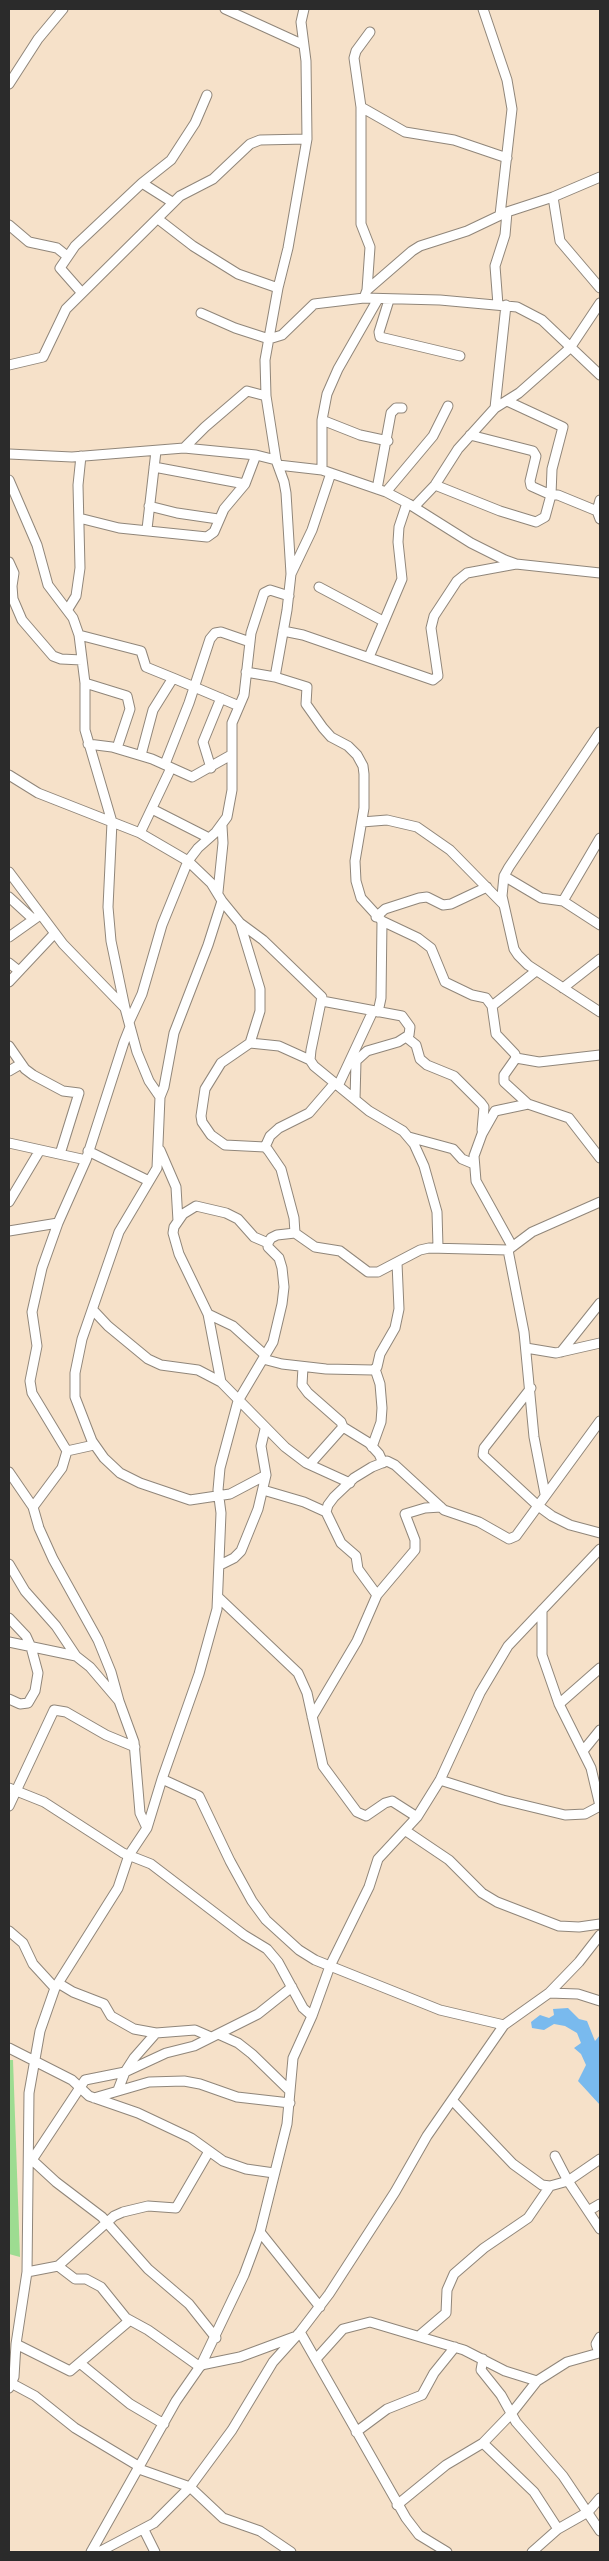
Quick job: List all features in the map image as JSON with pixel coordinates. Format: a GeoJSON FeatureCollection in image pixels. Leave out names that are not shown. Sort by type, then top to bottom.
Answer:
{"type":"FeatureCollection","features":[{"type":"Feature","properties":{"kind":"street"},"geometry":{"type":"LineString","coordinates":[[9,84],[38,39],[63,9]]}},
{"type":"Feature","properties":{"kind":"street"},"geometry":{"type":"LineString","coordinates":[[225,9],[304,45]]}},
{"type":"Feature","properties":{"kind":"street"},"geometry":{"type":"LineString","coordinates":[[275,677],[291,574],[286,493],[277,463],[266,396],[265,360],[278,288],[288,248],[307,139],[304,45],[301,22],[304,9]]}},
{"type":"Feature","properties":{"kind":"street"},"geometry":{"type":"LineString","coordinates":[[483,9],[507,80],[512,109],[507,158],[504,234],[495,266],[502,305],[495,408]]}},
{"type":"Feature","properties":{"kind":"street"},"geometry":{"type":"LineString","coordinates":[[366,294],[370,247],[361,224],[361,107],[354,58],[370,32]]}},
{"type":"Feature","properties":{"kind":"street"},"geometry":{"type":"LineString","coordinates":[[82,293],[60,268],[68,256],[142,183],[171,160],[195,123],[206,95]]}},
{"type":"Feature","properties":{"kind":"street"},"geometry":{"type":"LineString","coordinates":[[361,107],[405,132],[454,140],[507,158]]}},
{"type":"Feature","properties":{"kind":"street"},"geometry":{"type":"LineString","coordinates":[[9,365],[43,357],[58,322],[82,293],[158,219],[172,202],[213,180],[250,144],[260,140],[307,139]]}},
{"type":"Feature","properties":{"kind":"street"},"geometry":{"type":"LineString","coordinates":[[201,313],[235,328],[269,339],[289,331],[314,304],[366,294],[412,251],[467,231],[504,214],[554,197],[600,177]]}},
{"type":"Feature","properties":{"kind":"street"},"geometry":{"type":"LineString","coordinates":[[142,183],[172,202]]}},
{"type":"Feature","properties":{"kind":"street"},"geometry":{"type":"LineString","coordinates":[[554,197],[560,241],[600,288]]}},
{"type":"Feature","properties":{"kind":"street"},"geometry":{"type":"LineString","coordinates":[[158,219],[193,246],[238,274],[278,288]]}},
{"type":"Feature","properties":{"kind":"street"},"geometry":{"type":"LineString","coordinates":[[9,225],[29,242],[57,248],[68,256]]}},
{"type":"Feature","properties":{"kind":"street"},"geometry":{"type":"LineString","coordinates":[[366,294],[378,299],[389,300],[440,300],[517,307],[542,320],[600,375]]}},
{"type":"Feature","properties":{"kind":"street"},"geometry":{"type":"LineString","coordinates":[[322,470],[322,420],[326,394],[378,299]]}},
{"type":"Feature","properties":{"kind":"street"},"geometry":{"type":"LineString","coordinates":[[389,300],[379,332],[380,337],[460,356]]}},
{"type":"Feature","properties":{"kind":"street"},"geometry":{"type":"LineString","coordinates":[[369,657],[402,579],[398,542],[399,527],[410,505],[435,485],[470,435],[495,408],[508,401],[570,348],[600,303]]}},
{"type":"Feature","properties":{"kind":"street"},"geometry":{"type":"LineString","coordinates":[[184,448],[205,426],[247,391],[266,396]]}},
{"type":"Feature","properties":{"kind":"street"},"geometry":{"type":"LineString","coordinates":[[435,485],[500,511],[536,522],[545,517],[551,495],[552,469],[563,427],[508,401]]}},
{"type":"Feature","properties":{"kind":"street"},"geometry":{"type":"LineString","coordinates":[[386,492],[433,436],[448,406]]}},
{"type":"Feature","properties":{"kind":"street"},"geometry":{"type":"LineString","coordinates":[[377,489],[388,441],[391,413],[396,408],[402,408]]}},
{"type":"Feature","properties":{"kind":"street"},"geometry":{"type":"LineString","coordinates":[[322,420],[360,434],[388,441]]}},
{"type":"Feature","properties":{"kind":"street"},"geometry":{"type":"LineString","coordinates":[[470,435],[533,451],[536,456],[530,481],[531,486],[551,495],[558,495],[599,515],[600,500]]}},
{"type":"Feature","properties":{"kind":"street"},"geometry":{"type":"LineString","coordinates":[[9,454],[81,456],[184,448],[256,456],[277,463],[322,470],[386,492],[471,543],[516,564]]}},
{"type":"Feature","properties":{"kind":"street"},"geometry":{"type":"LineString","coordinates":[[146,529],[156,451]]}},
{"type":"Feature","properties":{"kind":"street"},"geometry":{"type":"LineString","coordinates":[[68,609],[76,596],[80,568],[78,486],[81,456]]}},
{"type":"Feature","properties":{"kind":"street"},"geometry":{"type":"LineString","coordinates":[[79,518],[119,528],[146,529],[207,537],[214,532],[218,519],[245,484],[256,456]]}},
{"type":"Feature","properties":{"kind":"street"},"geometry":{"type":"LineString","coordinates":[[154,468],[245,484]]}},
{"type":"Feature","properties":{"kind":"street"},"geometry":{"type":"LineString","coordinates":[[291,574],[312,530],[331,473]]}},
{"type":"Feature","properties":{"kind":"street"},"geometry":{"type":"LineString","coordinates":[[9,480],[37,545],[48,585],[68,609],[79,635],[85,683],[84,724],[88,744],[112,822],[108,907],[111,941],[130,1024],[149,1081],[160,1097]]}},
{"type":"Feature","properties":{"kind":"street"},"geometry":{"type":"LineString","coordinates":[[149,506],[177,513],[218,519]]}},
{"type":"Feature","properties":{"kind":"street"},"geometry":{"type":"LineString","coordinates":[[9,562],[14,574],[12,586],[13,599],[22,620],[29,630],[53,656],[61,659],[82,660]]}},
{"type":"Feature","properties":{"kind":"street"},"geometry":{"type":"LineString","coordinates":[[283,631],[303,635],[430,679],[436,678],[431,628],[434,616],[457,581],[467,572],[516,564],[600,572]]}},
{"type":"Feature","properties":{"kind":"street"},"geometry":{"type":"LineString","coordinates":[[319,587],[384,621]]}},
{"type":"Feature","properties":{"kind":"street"},"geometry":{"type":"LineString","coordinates":[[33,1507],[62,1468],[67,1451],[32,1392],[30,1381],[37,1346],[32,1312],[42,1268],[58,1223],[86,1160],[130,1024],[142,994],[162,925],[188,862],[198,848],[222,826],[227,817],[232,790],[232,723],[244,695],[250,642],[264,593],[270,590],[289,596]]}},
{"type":"Feature","properties":{"kind":"street"},"geometry":{"type":"LineString","coordinates":[[140,833],[152,809],[168,766],[203,657],[214,633],[227,633],[250,642]]}},
{"type":"Feature","properties":{"kind":"street"},"geometry":{"type":"LineString","coordinates":[[79,635],[141,651],[146,667],[239,706]]}},
{"type":"Feature","properties":{"kind":"street"},"geometry":{"type":"LineString","coordinates":[[246,672],[275,677],[307,687],[306,704],[323,728],[331,737],[348,746],[357,755],[363,766],[364,808],[355,861],[356,881],[361,898],[379,919],[418,938],[431,948],[445,982],[472,995],[486,998],[492,1006],[496,1034],[515,1054],[516,1058]]}},
{"type":"Feature","properties":{"kind":"street"},"geometry":{"type":"LineString","coordinates":[[141,755],[153,710],[173,678]]}},
{"type":"Feature","properties":{"kind":"street"},"geometry":{"type":"LineString","coordinates":[[85,683],[127,696],[130,709],[117,748]]}},
{"type":"Feature","properties":{"kind":"street"},"geometry":{"type":"LineString","coordinates":[[211,768],[204,742],[220,698]]}},
{"type":"Feature","properties":{"kind":"street"},"geometry":{"type":"LineString","coordinates":[[600,732],[504,876],[503,904],[514,949],[528,965],[600,1012]]}},
{"type":"Feature","properties":{"kind":"street"},"geometry":{"type":"LineString","coordinates":[[88,744],[117,748],[141,755],[192,777],[231,755]]}},
{"type":"Feature","properties":{"kind":"street"},"geometry":{"type":"LineString","coordinates":[[9,775],[38,793],[140,833],[188,862],[220,896],[240,923],[260,989],[260,1011],[250,1042],[221,1063],[205,1089],[201,1116],[202,1122],[211,1135],[225,1145],[264,1147],[281,1169],[294,1218],[295,1233]]}},
{"type":"Feature","properties":{"kind":"street"},"geometry":{"type":"LineString","coordinates":[[152,809],[209,838]]}},
{"type":"Feature","properties":{"kind":"street"},"geometry":{"type":"LineString","coordinates":[[362,822],[387,820],[417,827],[450,850],[503,904]]}},
{"type":"Feature","properties":{"kind":"street"},"geometry":{"type":"LineString","coordinates":[[222,826],[220,896],[208,945],[174,1034],[160,1097],[157,1168],[119,1232],[78,1356],[75,1396],[94,1445],[104,1458],[120,1473],[140,1483],[190,1500],[219,1497],[240,1490],[266,1474]]}},
{"type":"Feature","properties":{"kind":"street"},"geometry":{"type":"LineString","coordinates":[[562,901],[600,838]]}},
{"type":"Feature","properties":{"kind":"street"},"geometry":{"type":"LineString","coordinates":[[9,872],[36,917]]}},
{"type":"Feature","properties":{"kind":"street"},"geometry":{"type":"LineString","coordinates":[[504,876],[541,898],[562,901],[600,925]]}},
{"type":"Feature","properties":{"kind":"street"},"geometry":{"type":"LineString","coordinates":[[264,1147],[270,1136],[278,1128],[309,1113],[336,1085],[375,1011],[380,998],[379,919],[385,909],[427,897],[443,905],[450,904],[487,887]]}},
{"type":"Feature","properties":{"kind":"street"},"geometry":{"type":"LineString","coordinates":[[9,896],[54,934],[125,1008]]}},
{"type":"Feature","properties":{"kind":"street"},"geometry":{"type":"LineString","coordinates":[[9,937],[36,917]]}},
{"type":"Feature","properties":{"kind":"street"},"geometry":{"type":"LineString","coordinates":[[240,923],[253,931],[291,965],[322,997],[310,1060]]}},
{"type":"Feature","properties":{"kind":"street"},"geometry":{"type":"LineString","coordinates":[[9,982],[54,934]]}},
{"type":"Feature","properties":{"kind":"street"},"geometry":{"type":"LineString","coordinates":[[563,988],[600,959]]}},
{"type":"Feature","properties":{"kind":"street"},"geometry":{"type":"LineString","coordinates":[[9,963],[19,971]]}},
{"type":"Feature","properties":{"kind":"street"},"geometry":{"type":"LineString","coordinates":[[492,1006],[536,970]]}},
{"type":"Feature","properties":{"kind":"street"},"geometry":{"type":"LineString","coordinates":[[322,1001],[402,1016],[408,1020],[410,1027],[409,1035],[392,1046],[367,1051],[356,1062],[355,1099]]}},
{"type":"Feature","properties":{"kind":"street"},"geometry":{"type":"LineString","coordinates":[[406,1037],[416,1046],[420,1059],[427,1065],[454,1076],[484,1107],[482,1134],[474,1164],[476,1181],[510,1248],[526,1348],[534,1437],[545,1494]]}},
{"type":"Feature","properties":{"kind":"street"},"geometry":{"type":"LineString","coordinates":[[250,1042],[279,1046],[310,1060],[324,1076],[369,1111],[392,1123],[409,1137],[424,1166],[431,1189],[437,1212],[438,1247]]}},
{"type":"Feature","properties":{"kind":"street"},"geometry":{"type":"LineString","coordinates":[[9,1046],[21,1064],[33,1075],[63,1091],[79,1093],[60,1154]]}},
{"type":"Feature","properties":{"kind":"street"},"geometry":{"type":"LineString","coordinates":[[516,1058],[539,1062],[600,1055]]}},
{"type":"Feature","properties":{"kind":"street"},"geometry":{"type":"LineString","coordinates":[[516,1058],[504,1075],[504,1082],[528,1104],[568,1118],[600,1158]]}},
{"type":"Feature","properties":{"kind":"street"},"geometry":{"type":"LineString","coordinates":[[9,1071],[21,1064]]}},
{"type":"Feature","properties":{"kind":"street"},"geometry":{"type":"LineString","coordinates":[[482,1134],[495,1111],[528,1104]]}},
{"type":"Feature","properties":{"kind":"street"},"geometry":{"type":"LineString","coordinates":[[409,1137],[453,1149],[462,1159],[474,1164]]}},
{"type":"Feature","properties":{"kind":"street"},"geometry":{"type":"LineString","coordinates":[[9,1143],[86,1160]]}},
{"type":"Feature","properties":{"kind":"street"},"geometry":{"type":"LineString","coordinates":[[158,1148],[176,1187],[178,1221]]}},
{"type":"Feature","properties":{"kind":"street"},"geometry":{"type":"LineString","coordinates":[[9,1202],[40,1150]]}},
{"type":"Feature","properties":{"kind":"street"},"geometry":{"type":"LineString","coordinates":[[88,1151],[149,1181]]}},
{"type":"Feature","properties":{"kind":"street"},"geometry":{"type":"LineString","coordinates":[[291,2552],[260,2530],[223,2518],[190,2487],[139,2468],[75,2428],[35,2396],[10,2385],[16,2368],[16,2344],[27,2272],[31,2159],[29,2100],[33,2061],[42,2022],[57,1986],[118,1888],[129,1855],[148,1828],[162,1779],[199,1674],[217,1609],[220,1565],[220,1468],[238,1401],[264,1357],[275,1332],[284,1286],[279,1258],[268,1247],[271,1238],[277,1235],[295,1233],[315,1246],[340,1251],[368,1272],[378,1272],[420,1250],[438,1247],[510,1248],[545,1226],[600,1202]]}},
{"type":"Feature","properties":{"kind":"street"},"geometry":{"type":"LineString","coordinates":[[221,1382],[208,1314],[179,1254],[173,1233],[178,1221],[189,1208],[196,1206],[226,1213],[243,1223],[246,1230],[254,1237],[268,1243]]}},
{"type":"Feature","properties":{"kind":"street"},"geometry":{"type":"LineString","coordinates":[[9,1231],[58,1223]]}},
{"type":"Feature","properties":{"kind":"street"},"geometry":{"type":"LineString","coordinates":[[372,1447],[381,1422],[382,1408],[380,1384],[375,1369],[382,1348],[392,1337],[399,1309],[397,1263]]}},
{"type":"Feature","properties":{"kind":"street"},"geometry":{"type":"LineString","coordinates":[[561,1352],[600,1303]]}},
{"type":"Feature","properties":{"kind":"street"},"geometry":{"type":"LineString","coordinates":[[93,1310],[108,1326],[148,1359],[161,1365],[198,1370],[221,1382],[265,1429],[290,1452],[350,1483]]}},
{"type":"Feature","properties":{"kind":"street"},"geometry":{"type":"LineString","coordinates":[[208,1314],[233,1326],[264,1357],[303,1367],[375,1369]]}},
{"type":"Feature","properties":{"kind":"street"},"geometry":{"type":"LineString","coordinates":[[526,1348],[561,1352],[600,1343]]}},
{"type":"Feature","properties":{"kind":"street"},"geometry":{"type":"LineString","coordinates":[[303,1367],[302,1385],[308,1393],[343,1427],[372,1447],[379,1454],[383,1463]]}},
{"type":"Feature","properties":{"kind":"street"},"geometry":{"type":"LineString","coordinates":[[531,1388],[482,1451],[483,1455],[537,1506],[570,1525],[600,1533]]}},
{"type":"Feature","properties":{"kind":"street"},"geometry":{"type":"LineString","coordinates":[[326,1512],[334,1497],[360,1473],[387,1461],[395,1465],[441,1508],[480,1522],[509,1539],[516,1536],[600,1421]]}},
{"type":"Feature","properties":{"kind":"street"},"geometry":{"type":"LineString","coordinates":[[310,1464],[343,1427]]}},
{"type":"Feature","properties":{"kind":"street"},"geometry":{"type":"LineString","coordinates":[[220,1565],[234,1558],[244,1545],[263,1490],[266,1474],[261,1446],[265,1429]]}},
{"type":"Feature","properties":{"kind":"street"},"geometry":{"type":"LineString","coordinates":[[67,1451],[94,1445]]}},
{"type":"Feature","properties":{"kind":"street"},"geometry":{"type":"LineString","coordinates":[[9,1472],[13,1483],[33,1507],[52,1559],[98,1640],[111,1672],[135,1747],[140,1814],[148,1828]]}},
{"type":"Feature","properties":{"kind":"street"},"geometry":{"type":"LineString","coordinates":[[263,1490],[304,1502],[326,1512],[340,1543],[356,1556],[360,1573],[377,1595]]}},
{"type":"Feature","properties":{"kind":"street"},"geometry":{"type":"LineString","coordinates":[[312,1717],[357,1641],[377,1595],[415,1550],[415,1540],[405,1514],[414,1510],[441,1508]]}},
{"type":"Feature","properties":{"kind":"street"},"geometry":{"type":"LineString","coordinates":[[91,2552],[176,2401],[201,2366],[216,2338],[260,2232],[287,2124],[293,2058],[312,2016],[330,1966],[369,1887],[378,1859],[417,1817],[440,1780],[480,1693],[504,1652],[542,1610],[597,1559],[600,1549]]}},
{"type":"Feature","properties":{"kind":"street"},"geometry":{"type":"LineString","coordinates":[[9,1564],[25,1591],[56,1626],[76,1656],[90,1667],[119,1701]]}},
{"type":"Feature","properties":{"kind":"street"},"geometry":{"type":"LineString","coordinates":[[218,1597],[292,1664],[303,1682],[323,1766],[356,1812],[366,1816],[385,1802],[392,1801],[417,1817]]}},
{"type":"Feature","properties":{"kind":"street"},"geometry":{"type":"LineString","coordinates":[[440,1780],[503,1800],[565,1815],[585,1814],[600,1806],[591,1768],[559,1704],[542,1655],[542,1610]]}},
{"type":"Feature","properties":{"kind":"street"},"geometry":{"type":"LineString","coordinates":[[9,1618],[26,1636],[38,1673],[35,1692],[24,1704],[9,1699]]}},
{"type":"Feature","properties":{"kind":"street"},"geometry":{"type":"LineString","coordinates":[[9,1642],[76,1656]]}},
{"type":"Feature","properties":{"kind":"street"},"geometry":{"type":"LineString","coordinates":[[559,1704],[600,1668]]}},
{"type":"Feature","properties":{"kind":"street"},"geometry":{"type":"LineString","coordinates":[[9,1806],[12,1790],[54,1710],[62,1710],[113,1739],[135,1747]]}},
{"type":"Feature","properties":{"kind":"street"},"geometry":{"type":"LineString","coordinates":[[583,1750],[600,1730]]}},
{"type":"Feature","properties":{"kind":"street"},"geometry":{"type":"LineString","coordinates":[[162,1779],[199,1796],[239,1880],[266,1920],[299,1950],[330,1966],[452,2014],[504,2025]]}},
{"type":"Feature","properties":{"kind":"street"},"geometry":{"type":"LineString","coordinates":[[12,1790],[44,1802],[129,1855],[151,1864],[244,1935],[267,1949],[278,1962],[303,2008],[312,2016]]}},
{"type":"Feature","properties":{"kind":"street"},"geometry":{"type":"LineString","coordinates":[[406,1831],[449,1860],[482,1893],[497,1902],[559,1926],[579,1927],[600,1924]]}},
{"type":"Feature","properties":{"kind":"street"},"geometry":{"type":"LineString","coordinates":[[9,1930],[23,1943],[33,1964],[57,1986],[104,2004],[112,2016],[125,2026],[156,2033],[195,2030],[238,2043],[290,2091]]}},
{"type":"Feature","properties":{"kind":"street"},"geometry":{"type":"LineString","coordinates":[[99,2552],[144,2530],[163,2515],[190,2487],[232,2430],[273,2362],[299,2334],[320,2307],[389,2200],[427,2136],[504,2025],[549,1993],[579,1962],[600,1935]]}},
{"type":"Feature","properties":{"kind":"street"},"geometry":{"type":"LineString","coordinates":[[31,2159],[79,2088],[88,2079],[110,2077],[166,2053],[194,2046],[258,2014],[292,1987]]}},
{"type":"Feature","properties":{"kind":"street"},"geometry":{"type":"LineString","coordinates":[[549,1993],[578,1994],[600,2001]]}},
{"type":"Feature","properties":{"kind":"street"},"geometry":{"type":"LineString","coordinates":[[118,2090],[125,2072],[142,2046],[156,2033]]}},
{"type":"Feature","properties":{"kind":"street"},"geometry":{"type":"LineString","coordinates":[[9,2048],[72,2080],[85,2094],[164,2124],[197,2142],[208,2152],[233,2165],[274,2173]]}},
{"type":"Feature","properties":{"kind":"street"},"geometry":{"type":"LineString","coordinates":[[94,2098],[149,2082],[184,2081],[200,2084],[236,2097],[290,2103]]}},
{"type":"Feature","properties":{"kind":"street"},"geometry":{"type":"LineString","coordinates":[[452,2100],[512,2164],[542,2185],[550,2186],[568,2181],[600,2159]]}},
{"type":"Feature","properties":{"kind":"street"},"geometry":{"type":"LineString","coordinates":[[27,2272],[58,2266],[114,2216],[131,2209],[148,2206],[176,2208],[208,2152]]}},
{"type":"Feature","properties":{"kind":"street"},"geometry":{"type":"LineString","coordinates":[[555,2156],[568,2181],[600,2229]]}},
{"type":"Feature","properties":{"kind":"street"},"geometry":{"type":"LineString","coordinates":[[31,2159],[107,2223],[148,2269],[189,2304],[216,2338]]}},
{"type":"Feature","properties":{"kind":"street"},"geometry":{"type":"LineString","coordinates":[[419,2336],[446,2314],[447,2290],[454,2274],[484,2248],[528,2218],[550,2186]]}},
{"type":"Feature","properties":{"kind":"street"},"geometry":{"type":"LineString","coordinates":[[588,2211],[600,2204]]}},
{"type":"Feature","properties":{"kind":"street"},"geometry":{"type":"LineString","coordinates":[[260,2232],[320,2307]]}},
{"type":"Feature","properties":{"kind":"street"},"geometry":{"type":"LineString","coordinates":[[58,2266],[75,2279],[90,2281],[101,2287],[120,2314],[129,2321],[155,2334],[201,2366],[240,2357],[299,2334]]}},
{"type":"Feature","properties":{"kind":"street"},"geometry":{"type":"LineString","coordinates":[[16,2344],[70,2371],[129,2321]]}},
{"type":"Feature","properties":{"kind":"street"},"geometry":{"type":"LineString","coordinates":[[316,2359],[342,2329],[370,2322],[455,2347],[505,2371],[537,2381]]}},
{"type":"Feature","properties":{"kind":"street"},"geometry":{"type":"LineString","coordinates":[[299,2334],[316,2359],[397,2505],[419,2534],[448,2552]]}},
{"type":"Feature","properties":{"kind":"street"},"geometry":{"type":"LineString","coordinates":[[397,2505],[446,2465],[483,2443],[511,2414],[537,2381],[567,2362],[600,2354],[596,2344],[600,2336]]}},
{"type":"Feature","properties":{"kind":"street"},"geometry":{"type":"LineString","coordinates":[[356,2432],[387,2409],[422,2395],[434,2374],[455,2347]]}},
{"type":"Feature","properties":{"kind":"street"},"geometry":{"type":"LineString","coordinates":[[483,2359],[481,2370],[501,2395],[522,2431],[563,2476],[600,2531]]}},
{"type":"Feature","properties":{"kind":"street"},"geometry":{"type":"LineString","coordinates":[[80,2364],[130,2404],[164,2424]]}},
{"type":"Feature","properties":{"kind":"street"},"geometry":{"type":"LineString","coordinates":[[483,2443],[534,2492],[558,2529]]}},
{"type":"Feature","properties":{"kind":"street"},"geometry":{"type":"LineString","coordinates":[[532,2552],[558,2529],[588,2512],[600,2498]]}},
{"type":"Feature","properties":{"kind":"street"},"geometry":{"type":"LineString","coordinates":[[144,2530],[155,2552]]}},
{"type":"Feature","properties":{"kind":"green space"},"geometry":{"type":"Polygon","coordinates":[[[9,2060],[13,2060],[20,2257],[9,2254],[9,2060]]]}},
{"type":"Feature","properties":{"kind":"water"},"geometry":{"type":"Polygon","coordinates":[[[568,2008],[579,2019],[587,2021],[595,2041],[600,2035],[600,2105],[578,2081],[586,2065],[581,2054],[574,2048],[581,2043],[577,2033],[565,2026],[554,2024],[544,2030],[532,2028],[531,2022],[540,2015],[549,2018],[554,2015],[553,2009],[568,2008]]]}}]}
